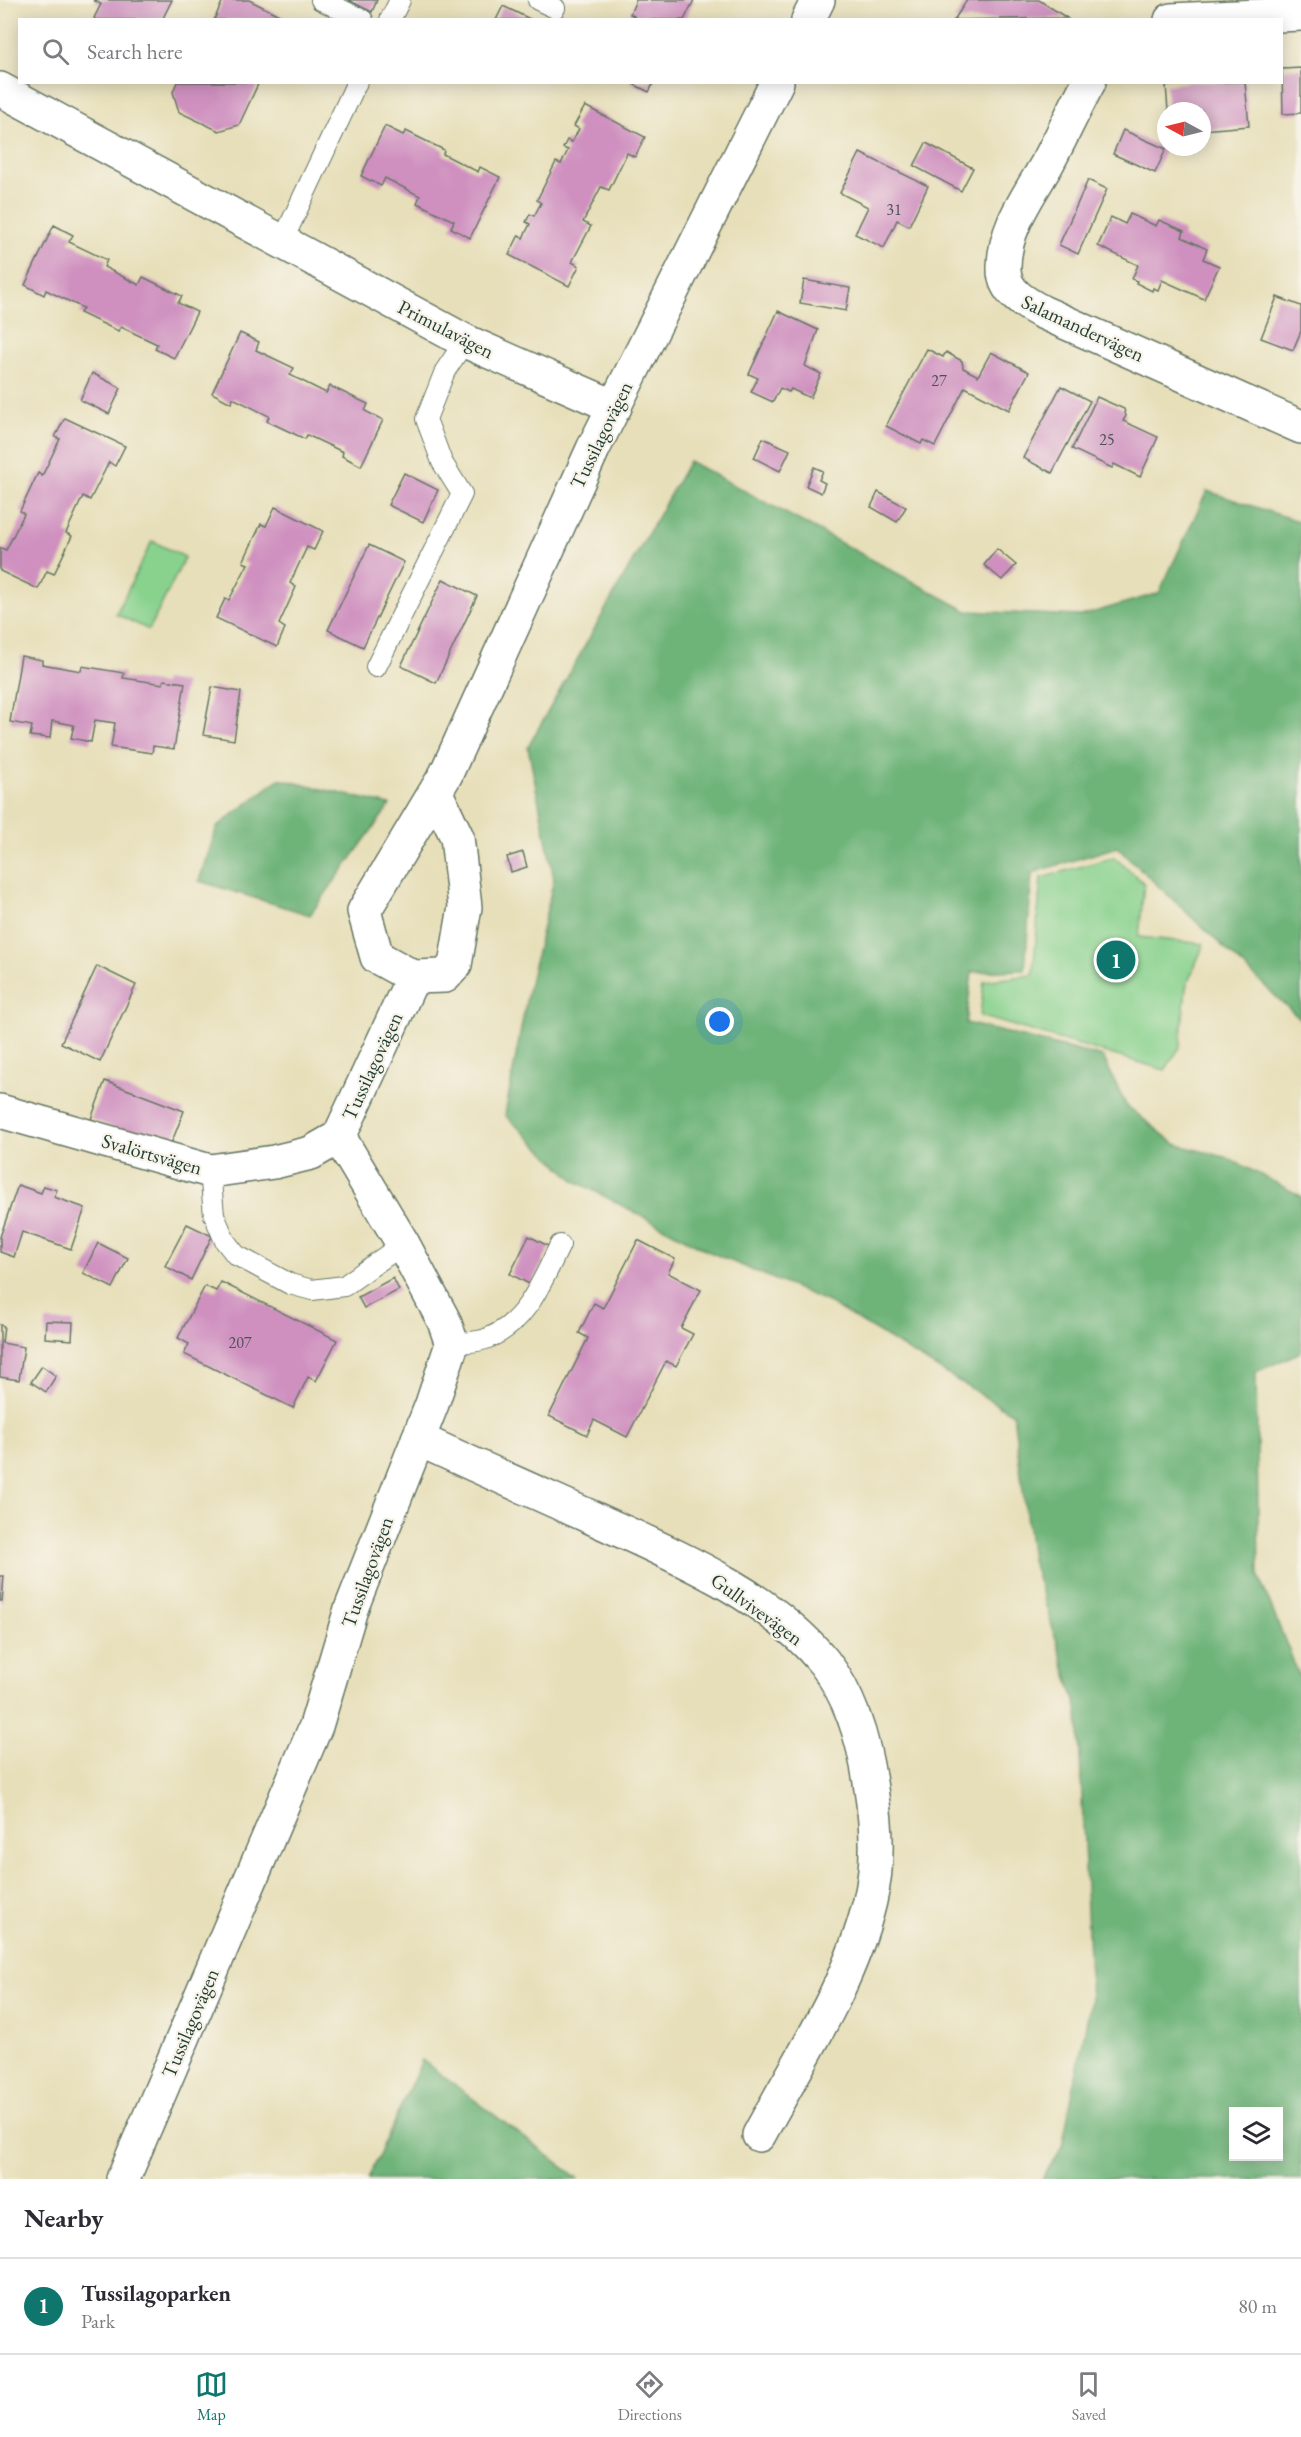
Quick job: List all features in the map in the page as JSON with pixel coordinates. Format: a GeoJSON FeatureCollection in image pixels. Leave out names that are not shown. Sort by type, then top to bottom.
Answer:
{"type":"FeatureCollection","features":[{"type":"Feature","properties":{"kind":"street"},"geometry":{"type":"LineString","coordinates":[[809,18],[818,0]]}},
{"type":"Feature","properties":{"kind":"street"},"geometry":{"type":"LineString","coordinates":[[1214,18],[1301,14]]}},
{"type":"Feature","properties":{"kind":"street","name":"Tussilagovägen"},"geometry":{"type":"LineString","coordinates":[[123,2179],[291,1789],[325,1698],[351,1609],[445,1370],[452,1344],[444,1321],[403,1244],[339,1137],[413,977],[377,957],[364,911],[435,793],[593,449],[776,84]]}},
{"type":"Feature","properties":{"kind":"street","name":"Salamandervägen"},"geometry":{"type":"LineString","coordinates":[[1088,84],[1047,164],[1022,204],[1008,239],[1003,272],[1016,297],[1042,312],[1301,427]]}},
{"type":"Feature","properties":{"kind":"street","name":"Primulavägen"},"geometry":{"type":"LineString","coordinates":[[0,89],[465,341],[615,407]]}},
{"type":"Feature","properties":{"kind":"street"},"geometry":{"type":"LineString","coordinates":[[413,977],[445,976],[455,965],[465,907],[457,837],[435,793]]}},
{"type":"Feature","properties":{"kind":"street","name":"Svalörtsvägen"},"geometry":{"type":"LineString","coordinates":[[0,1111],[210,1171],[274,1162],[311,1153],[339,1137]]}},
{"type":"Feature","properties":{"kind":"street","name":"Gullvivevägen"},"geometry":{"type":"LineString","coordinates":[[418,1439],[686,1561],[741,1593],[792,1630],[823,1662],[844,1692],[858,1728],[876,1819],[878,1857],[870,1901],[843,1980],[759,2135]]}},
{"type":"Feature","properties":{"kind":"lane"},"geometry":{"type":"LineString","coordinates":[[321,0],[359,18]]}},
{"type":"Feature","properties":{"kind":"lane"},"geometry":{"type":"LineString","coordinates":[[391,18],[400,0]]}},
{"type":"Feature","properties":{"kind":"lane"},"geometry":{"type":"LineString","coordinates":[[282,242],[356,84]]}},
{"type":"Feature","properties":{"kind":"lane"},"geometry":{"type":"LineString","coordinates":[[376,667],[462,494],[442,462],[426,419],[445,371],[465,341]]}},
{"type":"Feature","properties":{"kind":"lane"},"geometry":{"type":"LineString","coordinates":[[210,1171],[214,1215],[225,1241],[236,1255],[290,1284],[312,1290],[344,1286],[403,1244]]}},
{"type":"Feature","properties":{"kind":"lane"},"geometry":{"type":"LineString","coordinates":[[452,1344],[488,1339],[508,1326],[532,1302],[560,1245]]}},
{"type":"Feature","properties":{"kind":"green space"},"geometry":{"type":"Polygon","coordinates":[[[689,461],[967,611],[1081,616],[1159,593],[1207,491],[1301,522],[1301,1020],[1117,847],[1032,873],[1025,970],[972,972],[966,1023],[1103,1057],[1126,1105],[1175,1144],[1228,1158],[1301,1196],[1301,1352],[1256,1372],[1259,1577],[1301,1680],[1301,2179],[1042,2179],[1062,2147],[1091,2000],[1078,1711],[1032,1560],[1013,1414],[828,1302],[712,1253],[575,1181],[505,1115],[528,991],[554,879],[528,747],[689,461]]]}},
{"type":"Feature","properties":{"kind":"green space"},"geometry":{"type":"Polygon","coordinates":[[[152,541],[185,557],[149,630],[116,614],[152,541]]]}},
{"type":"Feature","properties":{"kind":"green space"},"geometry":{"type":"Polygon","coordinates":[[[279,779],[390,805],[310,915],[199,881],[217,827],[279,779]]]}},
{"type":"Feature","properties":{"kind":"green space"},"geometry":{"type":"Polygon","coordinates":[[[1114,857],[1144,883],[1139,937],[1204,944],[1186,987],[1180,1047],[1165,1070],[980,1016],[984,981],[1033,975],[1041,878],[1114,857]]]}},
{"type":"Feature","properties":{"kind":"green space"},"geometry":{"type":"Polygon","coordinates":[[[422,2060],[579,2179],[368,2179],[422,2060]]]}},
{"type":"Feature","properties":{"kind":"building"},"geometry":{"type":"Polygon","coordinates":[[[93,0],[172,0],[163,18],[94,18],[101,4],[93,0]]]}},
{"type":"Feature","properties":{"kind":"building"},"geometry":{"type":"Polygon","coordinates":[[[223,0],[249,0],[285,18],[215,18],[223,0]]]}},
{"type":"Feature","properties":{"kind":"building"},"geometry":{"type":"Polygon","coordinates":[[[348,0],[377,0],[372,12],[348,0]]]}},
{"type":"Feature","properties":{"kind":"building"},"geometry":{"type":"Polygon","coordinates":[[[636,0],[694,0],[685,18],[633,18],[634,16],[630,14],[636,0]]]}},
{"type":"Feature","properties":{"kind":"building"},"geometry":{"type":"Polygon","coordinates":[[[967,0],[1039,0],[1067,18],[955,18],[967,0]]]}},
{"type":"Feature","properties":{"kind":"building"},"geometry":{"type":"Polygon","coordinates":[[[503,6],[528,18],[497,18],[503,6]]]}},
{"type":"Feature","properties":{"kind":"building"},"geometry":{"type":"Polygon","coordinates":[[[1301,68],[1301,113],[1283,114],[1283,69],[1301,68]]]}},
{"type":"Feature","properties":{"kind":"building"},"geometry":{"type":"Polygon","coordinates":[[[176,84],[258,84],[239,125],[219,131],[179,112],[173,92],[176,84]]]}},
{"type":"Feature","properties":{"kind":"building"},"geometry":{"type":"Polygon","coordinates":[[[633,84],[653,84],[649,92],[633,84]]]}},
{"type":"Feature","properties":{"kind":"building"},"geometry":{"type":"Polygon","coordinates":[[[1245,84],[1249,126],[1211,129],[1211,102],[1167,102],[1166,85],[1245,84]]]}},
{"type":"Feature","properties":{"kind":"building"},"geometry":{"type":"Polygon","coordinates":[[[585,106],[645,137],[635,157],[627,153],[609,190],[601,187],[583,222],[591,226],[572,262],[579,266],[569,286],[509,255],[519,235],[523,238],[530,224],[526,222],[530,214],[534,216],[541,203],[537,200],[556,162],[561,164],[568,150],[563,148],[567,140],[572,142],[579,129],[574,126],[585,106]]]}},
{"type":"Feature","properties":{"kind":"building"},"geometry":{"type":"Polygon","coordinates":[[[385,126],[403,135],[406,131],[444,150],[443,154],[478,172],[480,167],[500,177],[470,238],[451,228],[454,221],[417,203],[420,196],[385,178],[381,186],[361,176],[385,126]]]}},
{"type":"Feature","properties":{"kind":"building"},"geometry":{"type":"Polygon","coordinates":[[[1123,130],[1157,145],[1157,156],[1163,156],[1155,173],[1113,154],[1123,130]]]}},
{"type":"Feature","properties":{"kind":"building"},"geometry":{"type":"Polygon","coordinates":[[[926,143],[973,168],[961,191],[914,166],[926,143]]]}},
{"type":"Feature","properties":{"kind":"building"},"geometry":{"type":"Polygon","coordinates":[[[860,153],[928,186],[909,226],[897,220],[884,248],[855,234],[868,207],[840,193],[860,153]]]}},
{"type":"Feature","properties":{"kind":"building"},"geometry":{"type":"Polygon","coordinates":[[[1088,180],[1107,189],[1078,254],[1059,245],[1088,180]]]}},
{"type":"Feature","properties":{"kind":"building"},"geometry":{"type":"Polygon","coordinates":[[[1130,214],[1156,226],[1159,220],[1184,231],[1182,237],[1207,249],[1203,259],[1219,266],[1204,299],[1162,280],[1158,290],[1153,288],[1152,291],[1136,283],[1137,281],[1132,279],[1138,265],[1098,246],[1111,217],[1125,224],[1130,214]]]}},
{"type":"Feature","properties":{"kind":"building"},"geometry":{"type":"Polygon","coordinates":[[[54,225],[73,235],[69,242],[107,260],[104,267],[139,285],[143,277],[182,296],[178,303],[197,312],[174,358],[155,349],[157,344],[121,327],[118,331],[80,313],[83,308],[46,290],[44,295],[25,285],[54,225]]]}},
{"type":"Feature","properties":{"kind":"building"},"geometry":{"type":"Polygon","coordinates":[[[804,280],[850,288],[846,311],[800,303],[804,280]]]}},
{"type":"Feature","properties":{"kind":"building"},"geometry":{"type":"Polygon","coordinates":[[[1277,297],[1301,306],[1301,331],[1293,350],[1261,338],[1277,297]]]}},
{"type":"Feature","properties":{"kind":"building"},"geometry":{"type":"Polygon","coordinates":[[[778,311],[818,330],[805,366],[821,374],[810,398],[791,389],[789,392],[780,388],[773,402],[751,392],[758,378],[749,374],[778,311]]]}},
{"type":"Feature","properties":{"kind":"building"},"geometry":{"type":"Polygon","coordinates":[[[240,333],[259,342],[256,350],[294,368],[290,375],[326,393],[330,386],[368,404],[365,411],[383,420],[361,466],[342,456],[343,452],[307,435],[305,439],[267,421],[269,416],[233,398],[231,403],[212,393],[240,333]]]}},
{"type":"Feature","properties":{"kind":"building"},"geometry":{"type":"Polygon","coordinates":[[[927,349],[943,357],[946,352],[962,361],[963,368],[978,376],[991,352],[1029,372],[1009,410],[965,387],[935,446],[923,440],[921,444],[886,426],[927,349]]]}},
{"type":"Feature","properties":{"kind":"building"},"geometry":{"type":"Polygon","coordinates":[[[92,373],[121,388],[109,414],[80,400],[92,373]]]}},
{"type":"Feature","properties":{"kind":"building"},"geometry":{"type":"Polygon","coordinates":[[[1061,386],[1090,401],[1052,473],[1023,458],[1061,386]]]}},
{"type":"Feature","properties":{"kind":"building"},"geometry":{"type":"Polygon","coordinates":[[[1097,397],[1124,409],[1126,416],[1123,421],[1158,437],[1140,477],[1114,464],[1112,468],[1072,449],[1097,397]]]}},
{"type":"Feature","properties":{"kind":"building"},"geometry":{"type":"Polygon","coordinates":[[[65,418],[125,446],[115,466],[109,462],[90,500],[83,496],[66,533],[72,536],[54,574],[47,571],[38,589],[0,571],[0,551],[1,548],[6,550],[24,514],[20,511],[38,473],[42,476],[60,439],[55,437],[65,418]]]}},
{"type":"Feature","properties":{"kind":"building"},"geometry":{"type":"Polygon","coordinates":[[[763,438],[790,450],[780,471],[754,458],[763,438]]]}},
{"type":"Feature","properties":{"kind":"building"},"geometry":{"type":"Polygon","coordinates":[[[814,467],[823,471],[819,480],[825,483],[821,493],[806,486],[814,467]]]}},
{"type":"Feature","properties":{"kind":"building"},"geometry":{"type":"Polygon","coordinates":[[[404,473],[438,490],[423,522],[388,505],[404,473]]]}},
{"type":"Feature","properties":{"kind":"building"},"geometry":{"type":"Polygon","coordinates":[[[878,492],[906,507],[897,522],[871,507],[878,492]]]}},
{"type":"Feature","properties":{"kind":"building"},"geometry":{"type":"Polygon","coordinates":[[[275,507],[323,531],[314,550],[307,547],[290,583],[296,587],[279,624],[285,628],[277,647],[216,618],[225,599],[229,600],[248,564],[243,562],[261,524],[266,526],[275,507]]]}},
{"type":"Feature","properties":{"kind":"building"},"geometry":{"type":"Polygon","coordinates":[[[369,545],[404,562],[363,647],[328,630],[369,545]]]}},
{"type":"Feature","properties":{"kind":"building"},"geometry":{"type":"Polygon","coordinates":[[[997,549],[1016,565],[1002,580],[984,565],[997,549]]]}},
{"type":"Feature","properties":{"kind":"building"},"geometry":{"type":"Polygon","coordinates":[[[443,579],[477,596],[436,683],[401,666],[443,579]]]}},
{"type":"Feature","properties":{"kind":"building"},"geometry":{"type":"Polygon","coordinates":[[[21,656],[42,660],[42,664],[81,671],[82,666],[124,673],[123,678],[163,684],[164,680],[185,683],[174,749],[153,746],[152,753],[111,747],[115,723],[95,720],[91,742],[71,738],[74,725],[52,721],[50,738],[30,736],[32,726],[10,722],[21,656]]]}},
{"type":"Feature","properties":{"kind":"building"},"geometry":{"type":"Polygon","coordinates":[[[212,687],[241,692],[234,740],[203,735],[212,687]]]}},
{"type":"Feature","properties":{"kind":"building"},"geometry":{"type":"Polygon","coordinates":[[[523,852],[527,867],[511,872],[507,857],[523,852]]]}},
{"type":"Feature","properties":{"kind":"building"},"geometry":{"type":"Polygon","coordinates":[[[97,966],[136,985],[100,1062],[61,1043],[97,966]]]}},
{"type":"Feature","properties":{"kind":"building"},"geometry":{"type":"Polygon","coordinates":[[[105,1081],[184,1111],[169,1149],[91,1119],[105,1081]]]}},
{"type":"Feature","properties":{"kind":"building"},"geometry":{"type":"Polygon","coordinates":[[[18,1185],[41,1193],[44,1186],[57,1190],[54,1197],[85,1208],[71,1249],[22,1232],[14,1257],[0,1252],[0,1237],[18,1185]]]}},
{"type":"Feature","properties":{"kind":"building"},"geometry":{"type":"Polygon","coordinates":[[[187,1224],[212,1236],[191,1280],[165,1266],[187,1224]]]}},
{"type":"Feature","properties":{"kind":"building"},"geometry":{"type":"Polygon","coordinates":[[[529,1236],[550,1247],[531,1285],[510,1274],[529,1236]]]}},
{"type":"Feature","properties":{"kind":"building"},"geometry":{"type":"Polygon","coordinates":[[[638,1240],[675,1259],[668,1273],[701,1290],[681,1328],[693,1334],[676,1366],[666,1361],[627,1437],[594,1420],[587,1435],[549,1416],[588,1338],[579,1333],[594,1303],[603,1308],[638,1240]]]}},
{"type":"Feature","properties":{"kind":"building"},"geometry":{"type":"Polygon","coordinates":[[[98,1243],[128,1258],[113,1288],[83,1273],[98,1243]]]}},
{"type":"Feature","properties":{"kind":"building"},"geometry":{"type":"Polygon","coordinates":[[[393,1278],[399,1290],[364,1308],[358,1297],[393,1278]]]}},
{"type":"Feature","properties":{"kind":"building"},"geometry":{"type":"Polygon","coordinates":[[[221,1282],[337,1340],[316,1381],[308,1377],[293,1408],[184,1354],[189,1344],[178,1338],[205,1286],[216,1291],[221,1282]]]}},
{"type":"Feature","properties":{"kind":"building"},"geometry":{"type":"Polygon","coordinates":[[[46,1321],[73,1322],[72,1340],[45,1338],[46,1321]]]}},
{"type":"Feature","properties":{"kind":"building"},"geometry":{"type":"Polygon","coordinates":[[[0,1325],[4,1326],[2,1343],[24,1347],[19,1380],[0,1377],[0,1325]]]}},
{"type":"Feature","properties":{"kind":"building"},"geometry":{"type":"Polygon","coordinates":[[[42,1366],[56,1376],[46,1392],[31,1382],[42,1366]]]}},
{"type":"Feature","properties":{"kind":"building"},"geometry":{"type":"Polygon","coordinates":[[[0,1576],[4,1576],[2,1601],[0,1601],[0,1576]]]}},
{"type":"Feature","properties":{"kind":"place","name":"Tussilagoparken"},"geometry":{"type":"Point","coordinates":[1116,960]}}]}
